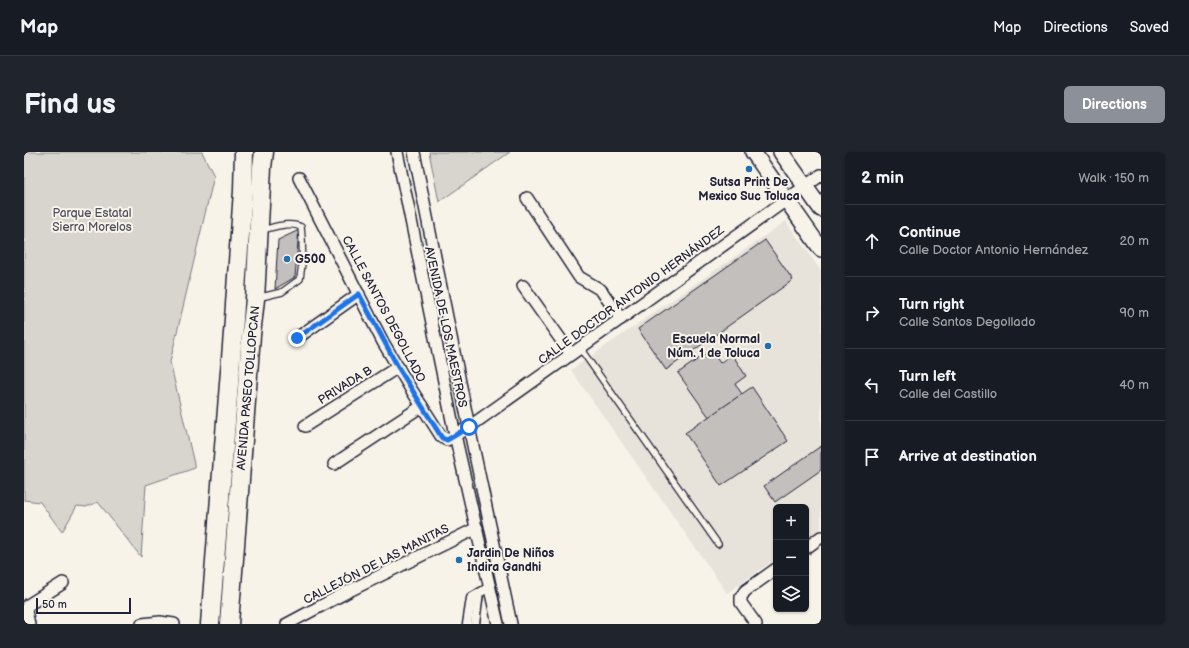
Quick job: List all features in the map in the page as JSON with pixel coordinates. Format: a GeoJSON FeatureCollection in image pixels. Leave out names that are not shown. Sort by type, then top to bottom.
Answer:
{"type":"FeatureCollection","features":[{"type":"Feature","properties":{"kind":"highway","name":"AVENIDA PASEO TOLLOPCAN"},"geometry":{"type":"LineString","coordinates":[[210,624],[233,333],[243,191],[244,152]]}},
{"type":"Feature","properties":{"kind":"highway"},"geometry":{"type":"LineString","coordinates":[[263,160],[272,152]]}},
{"type":"Feature","properties":{"kind":"highway","name":"AVENIDA PASEO TOLLOPCAN"},"geometry":{"type":"LineString","coordinates":[[228,624],[255,299],[263,160]]}},
{"type":"Feature","properties":{"kind":"main road"},"geometry":{"type":"LineString","coordinates":[[753,152],[821,249]]}},
{"type":"Feature","properties":{"kind":"main road"},"geometry":{"type":"LineString","coordinates":[[781,152],[821,209]]}},
{"type":"Feature","properties":{"kind":"street","name":"AVENIDA DE LOS MAESTROS"},"geometry":{"type":"LineString","coordinates":[[397,152],[455,435],[491,586],[498,624]]}},
{"type":"Feature","properties":{"kind":"street","name":"AVENIDA DE LOS MAESTROS"},"geometry":{"type":"LineString","coordinates":[[414,152],[469,427],[511,624]]}},
{"type":"Feature","properties":{"kind":"street","name":"CALLE DOCTOR ANTONIO HERNÁNDEZ"},"geometry":{"type":"LineString","coordinates":[[455,435],[469,427],[821,175]]}},
{"type":"Feature","properties":{"kind":"street","name":"CALLE SANTOS DEGOLLADO"},"geometry":{"type":"LineString","coordinates":[[299,178],[398,367],[442,438],[447,440],[455,435]]}},
{"type":"Feature","properties":{"kind":"street"},"geometry":{"type":"LineString","coordinates":[[527,198],[579,277],[601,290],[621,319]]}},
{"type":"Feature","properties":{"kind":"street"},"geometry":{"type":"LineString","coordinates":[[523,286],[575,351]]}},
{"type":"Feature","properties":{"kind":"street"},"geometry":{"type":"LineString","coordinates":[[297,338],[359,294]]}},
{"type":"Feature","properties":{"kind":"street","name":"PRIVADA B"},"geometry":{"type":"LineString","coordinates":[[305,426],[398,367]]}},
{"type":"Feature","properties":{"kind":"street"},"geometry":{"type":"LineString","coordinates":[[334,464],[422,406]]}},
{"type":"Feature","properties":{"kind":"street","name":"CALLEJÓN DE LAS MANITAS"},"geometry":{"type":"LineString","coordinates":[[287,624],[349,591],[477,528]]}},
{"type":"Feature","properties":{"kind":"street"},"geometry":{"type":"LineString","coordinates":[[809,546],[821,537]]}},
{"type":"Feature","properties":{"kind":"street"},"geometry":{"type":"LineString","coordinates":[[756,624],[741,604],[740,597],[745,591],[773,571]]}},
{"type":"Feature","properties":{"kind":"street"},"geometry":{"type":"LineString","coordinates":[[29,624],[26,611],[28,605],[63,583]]}},
{"type":"Feature","properties":{"kind":"street"},"geometry":{"type":"LineString","coordinates":[[467,624],[471,598],[491,586]]}},
{"type":"Feature","properties":{"kind":"street"},"geometry":{"type":"LineString","coordinates":[[475,624],[479,594]]}},
{"type":"Feature","properties":{"kind":"street"},"geometry":{"type":"LineString","coordinates":[[142,624],[160,622],[174,624]]}},
{"type":"Feature","properties":{"kind":"lane"},"geometry":{"type":"LineString","coordinates":[[255,299],[282,292],[300,280],[303,239],[301,227],[297,225],[288,225],[258,231]]}},
{"type":"Feature","properties":{"kind":"lane"},"geometry":{"type":"LineString","coordinates":[[575,351],[718,544]]}},
{"type":"Feature","properties":{"kind":"shaded area"},"geometry":{"type":"Polygon","coordinates":[[[786,221],[821,271],[821,528],[809,536],[809,504],[773,504],[773,561],[727,593],[571,370],[786,221]]]}},
{"type":"Feature","properties":{"kind":"green space","name":"Parque Estatal Sierra Morelos"},"geometry":{"type":"Polygon","coordinates":[[[24,152],[202,152],[214,176],[170,362],[195,468],[146,485],[141,557],[98,502],[86,507],[77,506],[62,532],[40,502],[24,500],[24,152]]]}},
{"type":"Feature","properties":{"kind":"green space"},"geometry":{"type":"Polygon","coordinates":[[[429,152],[510,152],[439,202],[429,152]]]}},
{"type":"Feature","properties":{"kind":"building","name":"G500"},"geometry":{"type":"Polygon","coordinates":[[[299,230],[295,277],[275,289],[278,240],[299,230]]]}},
{"type":"Feature","properties":{"kind":"building"},"geometry":{"type":"Polygon","coordinates":[[[765,240],[793,280],[666,370],[638,329],[765,240]]]}},
{"type":"Feature","properties":{"kind":"building"},"geometry":{"type":"Polygon","coordinates":[[[711,350],[720,363],[732,354],[746,376],[735,384],[742,394],[709,417],[678,373],[711,350]]]}},
{"type":"Feature","properties":{"kind":"building"},"geometry":{"type":"Polygon","coordinates":[[[752,387],[788,441],[721,486],[685,433],[752,387]]]}},
{"type":"Feature","properties":{"kind":"building"},"geometry":{"type":"Polygon","coordinates":[[[821,446],[821,470],[775,502],[764,486],[821,446]]]}},
{"type":"Feature","properties":{"kind":"place","name":"Sutsa Print De Mexico Suc Toluca"},"geometry":{"type":"Point","coordinates":[749,169]}},
{"type":"Feature","properties":{"kind":"place","name":"G500"},"geometry":{"type":"Point","coordinates":[287,259]}},
{"type":"Feature","properties":{"kind":"place","name":"Escuela Normal Núm. 1 de Toluca"},"geometry":{"type":"Point","coordinates":[768,346]}},
{"type":"Feature","properties":{"kind":"place","name":"Jardin De Niños Indira Gandhi"},"geometry":{"type":"Point","coordinates":[459,560]}},
{"type":"Feature","properties":{"kind":"route"},"geometry":{"type":"LineString","coordinates":[[297,338],[359,294],[383,342],[442,438],[447,440],[469,427]]}}]}
